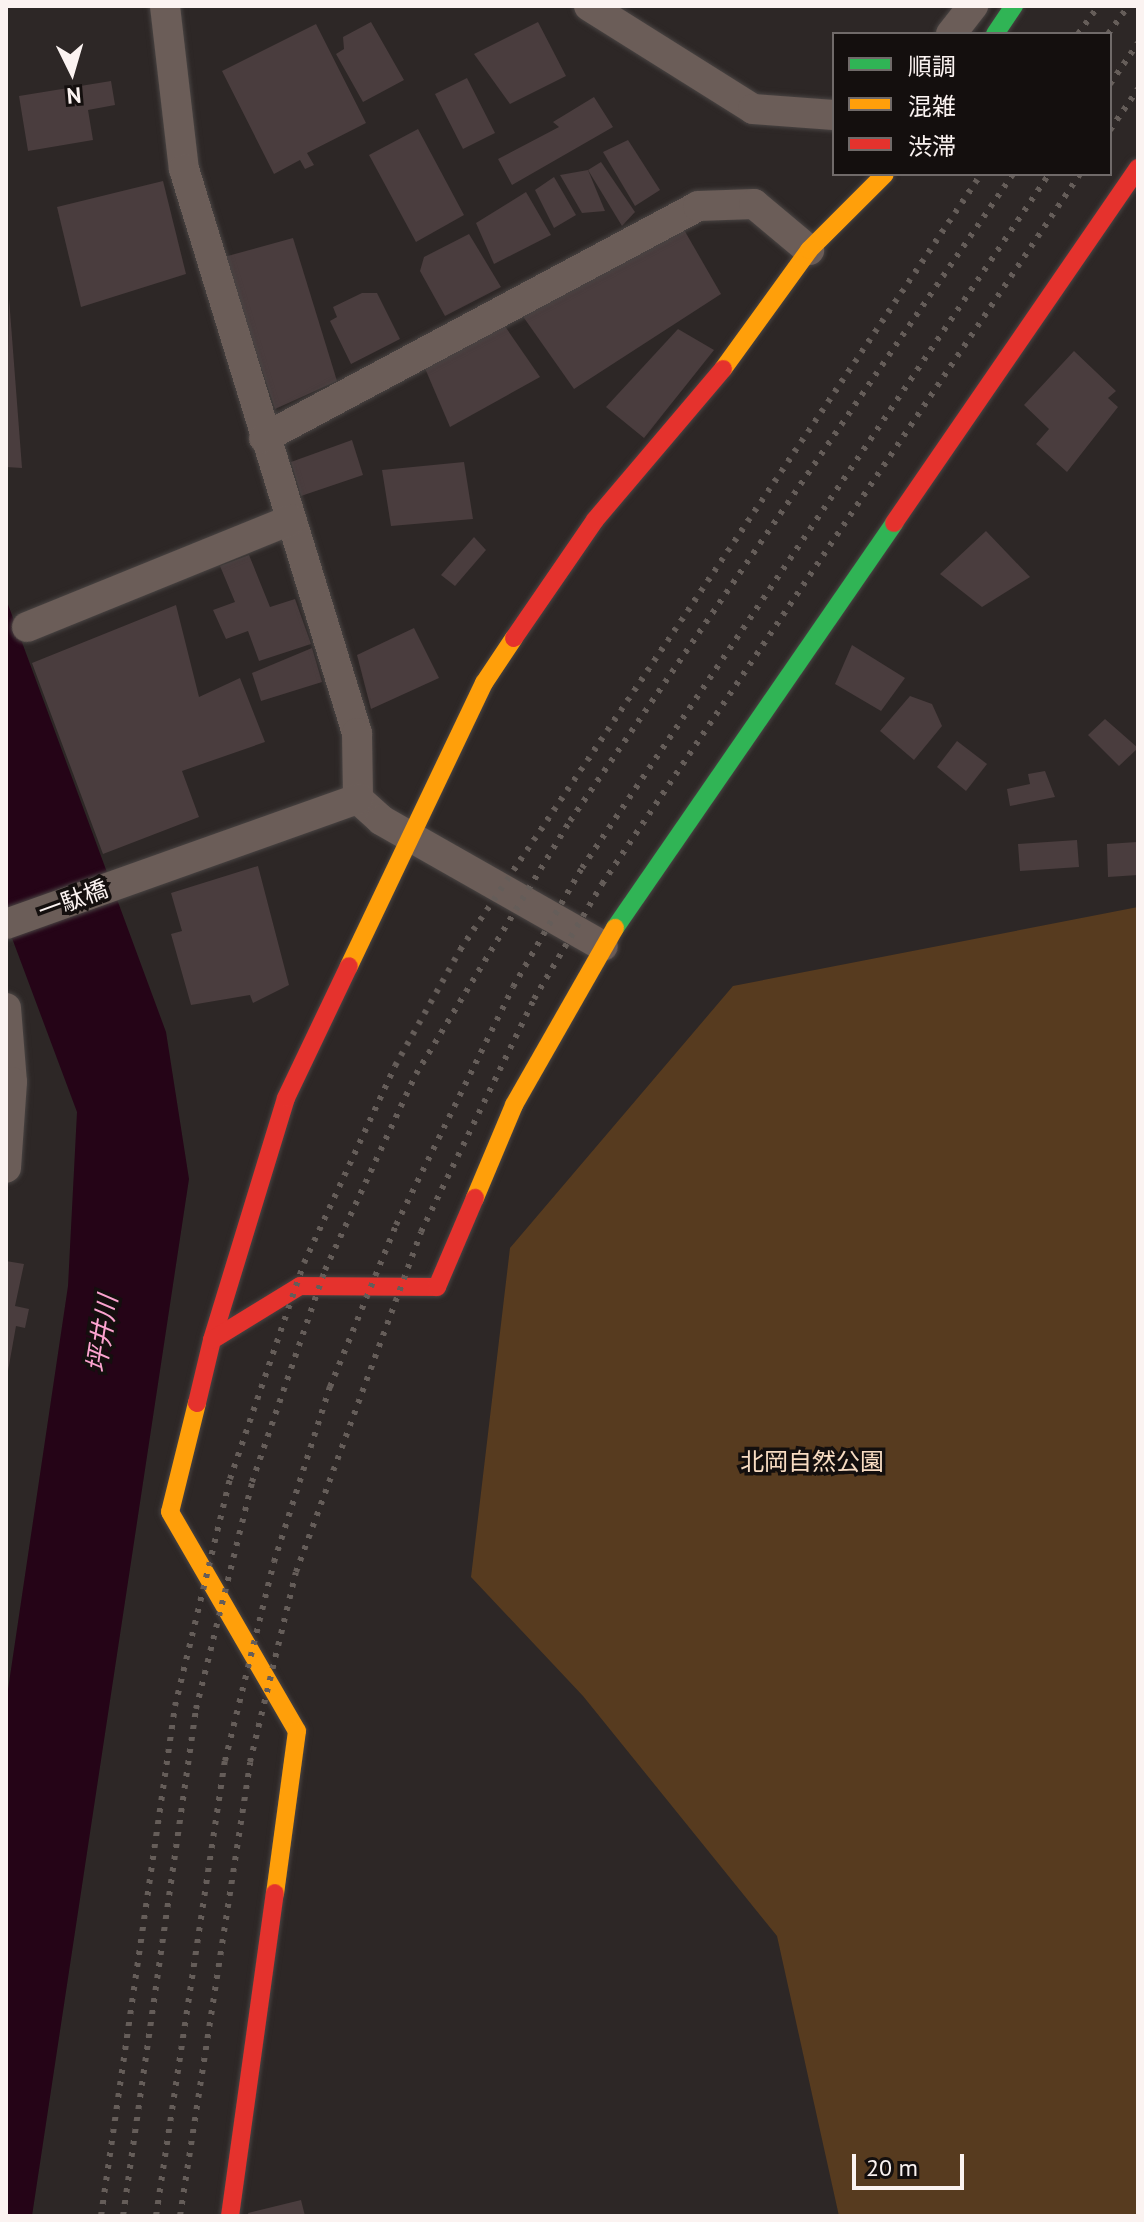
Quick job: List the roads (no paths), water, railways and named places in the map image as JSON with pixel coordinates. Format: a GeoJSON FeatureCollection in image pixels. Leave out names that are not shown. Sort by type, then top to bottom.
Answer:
{"type":"FeatureCollection","features":[{"type":"Feature","properties":{"kind":"street"},"geometry":{"type":"LineString","coordinates":[[165,6],[184,169],[264,438],[357,733],[358,799],[413,838],[603,946]]}},
{"type":"Feature","properties":{"kind":"street"},"geometry":{"type":"LineString","coordinates":[[589,6],[753,109],[832,115]]}},
{"type":"Feature","properties":{"kind":"street"},"geometry":{"type":"LineString","coordinates":[[953,32],[973,6]]}},
{"type":"Feature","properties":{"kind":"street"},"geometry":{"type":"LineString","coordinates":[[996,32],[1014,6]]}},
{"type":"Feature","properties":{"kind":"street"},"geometry":{"type":"LineString","coordinates":[[212,1340],[300,1286],[437,1287],[514,1105],[603,946],[1138,168]]}},
{"type":"Feature","properties":{"kind":"street"},"geometry":{"type":"LineString","coordinates":[[230,2216],[297,1731],[170,1512],[212,1340],[286,1098],[413,838],[484,683],[595,520],[696,406],[809,250],[883,176]]}},
{"type":"Feature","properties":{"kind":"street"},"geometry":{"type":"LineString","coordinates":[[264,438],[698,206],[754,204],[809,250]]}},
{"type":"Feature","properties":{"kind":"street"},"geometry":{"type":"LineString","coordinates":[[27,627],[291,520]]}},
{"type":"Feature","properties":{"kind":"street","name":"一駄橋"},"geometry":{"type":"LineString","coordinates":[[6,924],[358,799]]}},
{"type":"Feature","properties":{"kind":"street"},"geometry":{"type":"LineString","coordinates":[[6,1008],[12,1082],[6,1168]]}},
{"type":"Feature","properties":{"kind":"water","name":"坪井川"},"geometry":{"type":"Polygon","coordinates":[[[6,599],[166,1032],[189,1179],[32,2216],[6,2216],[6,1703],[68,1286],[77,1112],[6,922],[6,599]]]}},
{"type":"Feature","properties":{"kind":"railway"},"geometry":{"type":"LineString","coordinates":[[1079,32],[1098,6]]}},
{"type":"Feature","properties":{"kind":"railway"},"geometry":{"type":"LineString","coordinates":[[1109,32],[1128,6]]}},
{"type":"Feature","properties":{"kind":"railway"},"geometry":{"type":"LineString","coordinates":[[1112,81],[1138,43]]}},
{"type":"Feature","properties":{"kind":"railway"},"geometry":{"type":"LineString","coordinates":[[1112,127],[1138,89]]}},
{"type":"Feature","properties":{"kind":"railway"},"geometry":{"type":"LineString","coordinates":[[101,2216],[175,1706],[230,1479],[304,1263],[395,1066],[460,950],[980,176]]}},
{"type":"Feature","properties":{"kind":"railway"},"geometry":{"type":"LineString","coordinates":[[123,2216],[196,1709],[252,1482],[325,1270],[416,1074],[570,821],[1012,176]]}},
{"type":"Feature","properties":{"kind":"railway"},"geometry":{"type":"LineString","coordinates":[[156,2216],[225,1761],[274,1562],[330,1387],[396,1225],[513,987],[582,868],[1048,176]]}},
{"type":"Feature","properties":{"kind":"railway"},"geometry":{"type":"LineString","coordinates":[[180,2216],[250,1762],[296,1572],[421,1232],[534,999],[602,884],[1079,176]]}},
{"type":"Feature","properties":{"kind":"park label","name":"北岡自然公園"},"geometry":{"type":"Point","coordinates":[812,1462]}}]}
